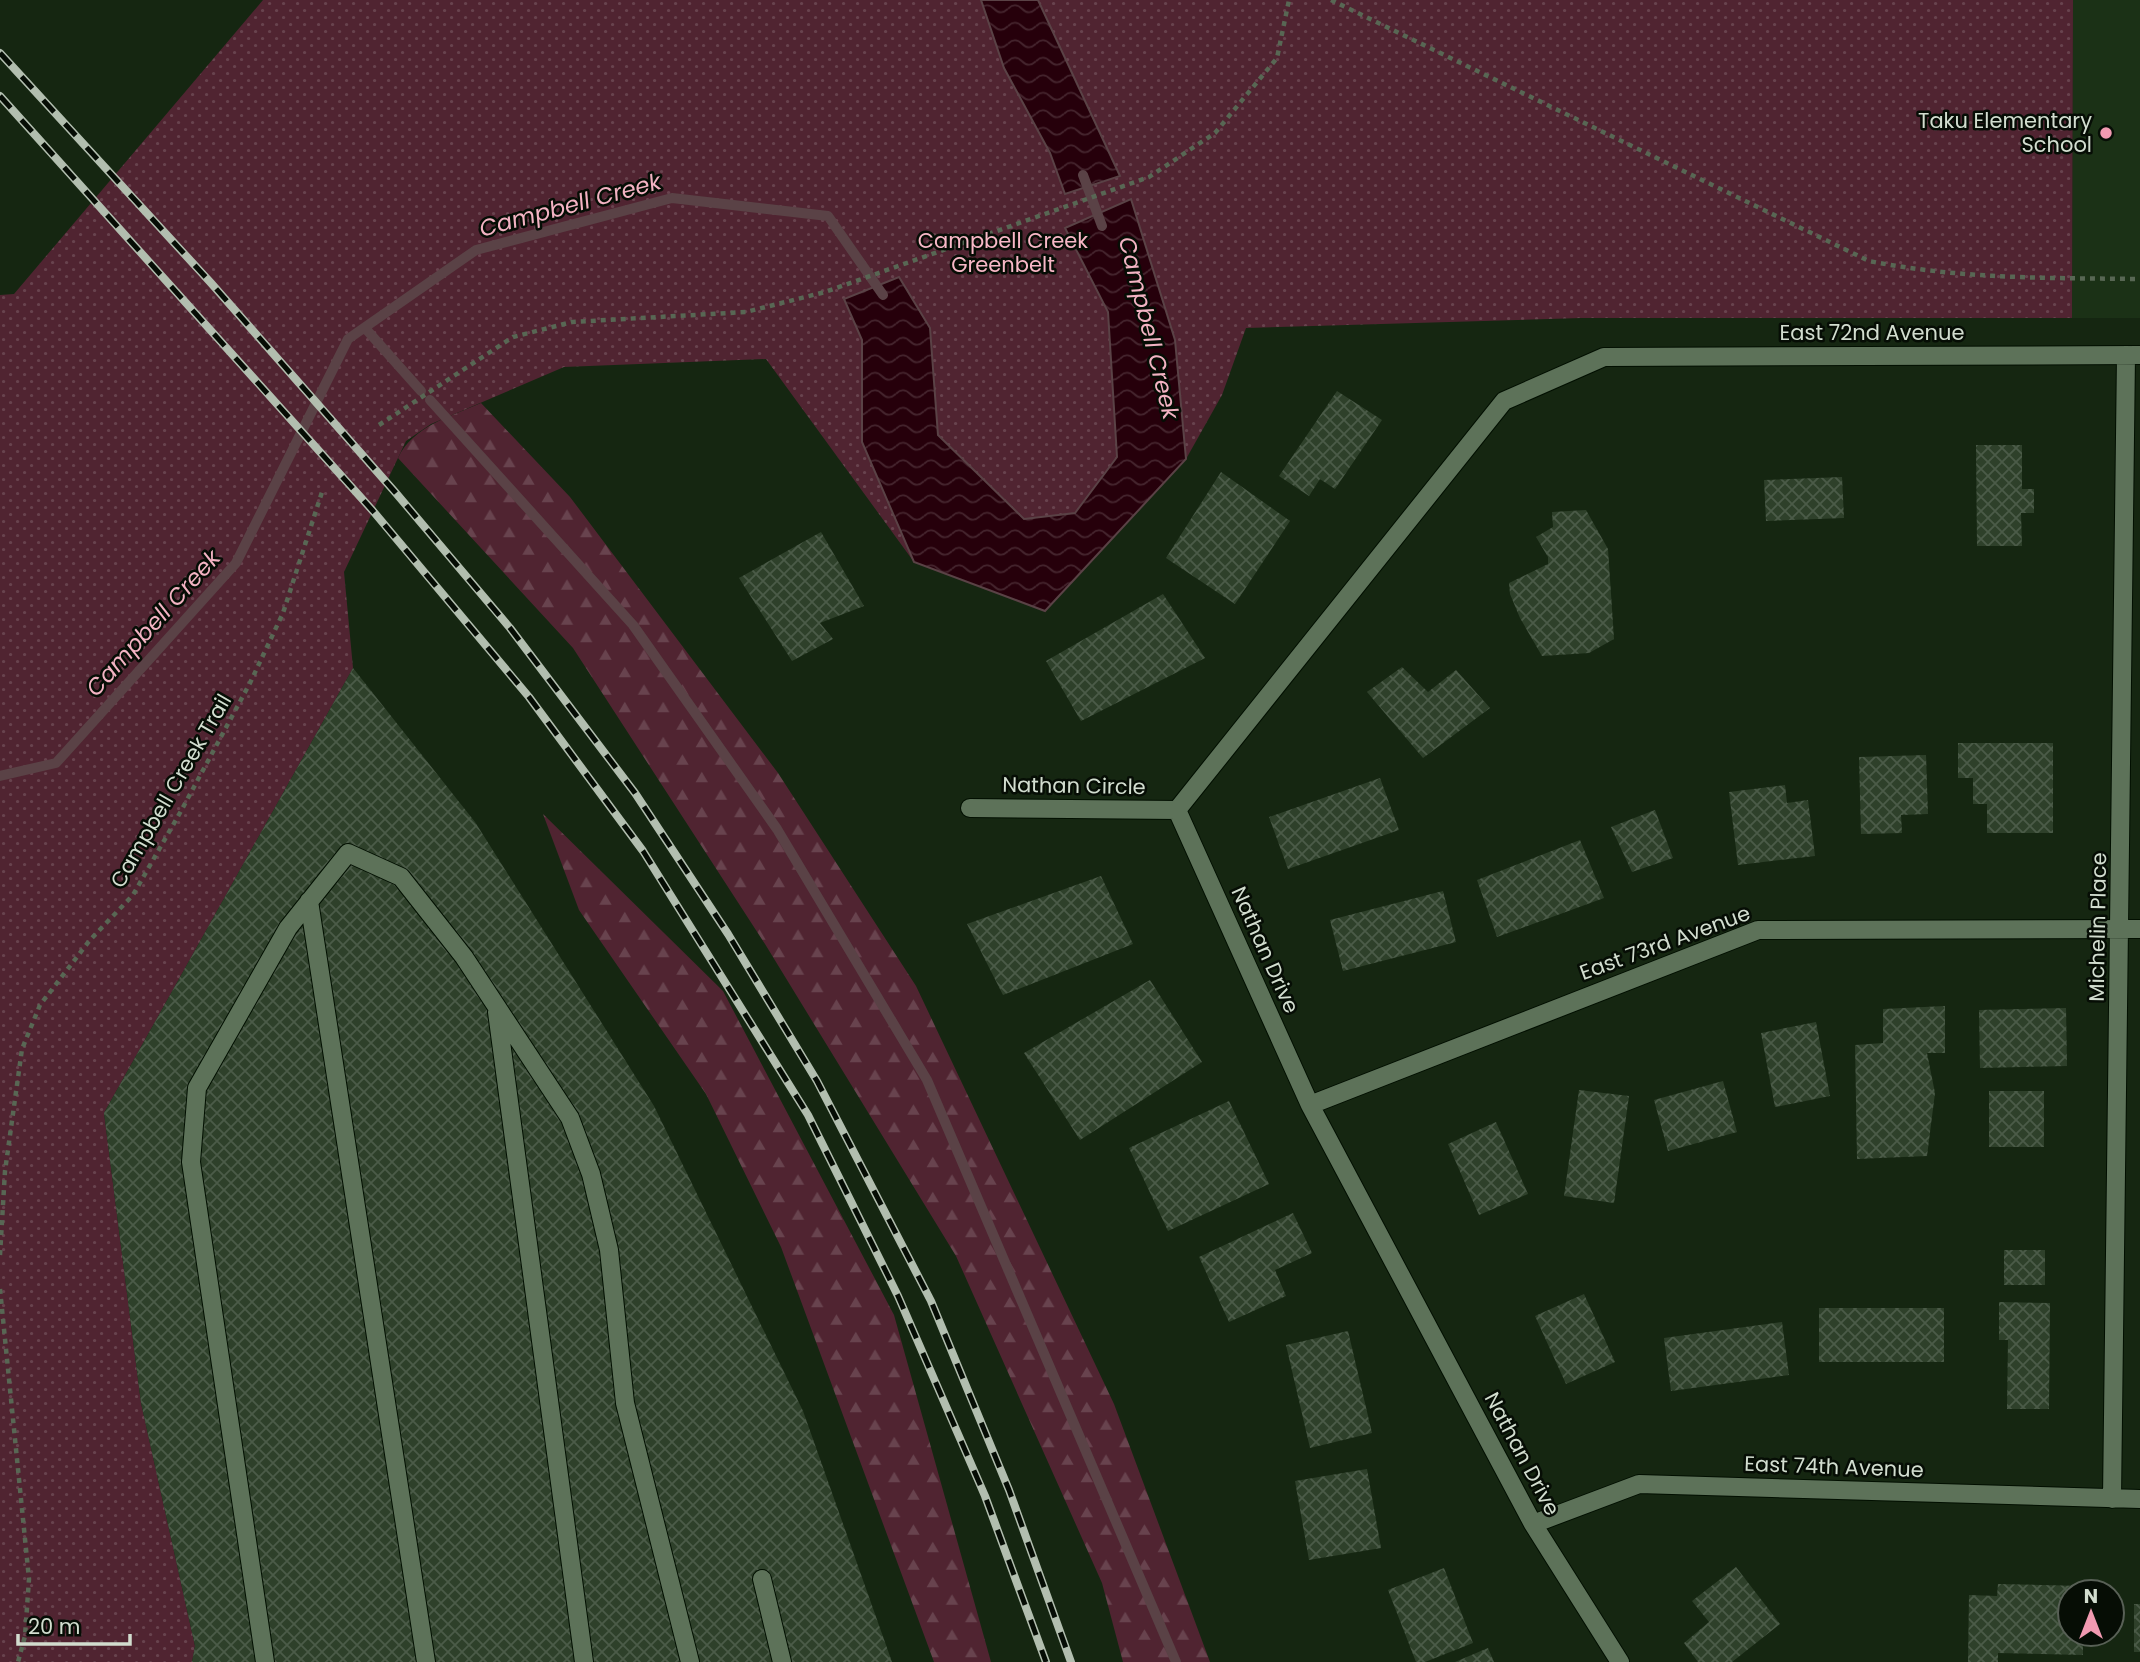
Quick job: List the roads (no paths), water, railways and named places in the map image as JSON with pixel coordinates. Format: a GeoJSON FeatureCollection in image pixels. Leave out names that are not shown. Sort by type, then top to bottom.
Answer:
{"type":"FeatureCollection","features":[{"type":"Feature","properties":{"kind":"street","name":"East 72nd Avenue"},"geometry":{"type":"LineString","coordinates":[[1177,810],[1504,401],[1604,357],[2133,355]]}},
{"type":"Feature","properties":{"kind":"street","name":"Michelin Place"},"geometry":{"type":"LineString","coordinates":[[2112,1499],[2133,355]]}},
{"type":"Feature","properties":{"kind":"street","name":"Nathan Circle"},"geometry":{"type":"LineString","coordinates":[[970,808],[1177,810]]}},
{"type":"Feature","properties":{"kind":"street","name":"Nathan Drive"},"geometry":{"type":"LineString","coordinates":[[1177,810],[1310,1105],[1533,1524],[1620,1662]]}},
{"type":"Feature","properties":{"kind":"street"},"geometry":{"type":"LineString","coordinates":[[265,1662],[191,1162],[197,1088],[288,928],[348,853],[401,877],[464,957],[570,1118],[591,1174],[609,1250],[625,1402],[690,1662]]}},
{"type":"Feature","properties":{"kind":"street"},"geometry":{"type":"LineString","coordinates":[[309,901],[426,1662]]}},
{"type":"Feature","properties":{"kind":"street","name":"East 73rd Avenue"},"geometry":{"type":"LineString","coordinates":[[1310,1105],[1758,930],[2140,929]]}},
{"type":"Feature","properties":{"kind":"street"},"geometry":{"type":"LineString","coordinates":[[496,1005],[584,1662]]}},
{"type":"Feature","properties":{"kind":"street","name":"East 74th Avenue"},"geometry":{"type":"LineString","coordinates":[[1533,1524],[1639,1484],[2140,1499]]}},
{"type":"Feature","properties":{"kind":"street"},"geometry":{"type":"LineString","coordinates":[[762,1578],[782,1662]]}},
{"type":"Feature","properties":{"kind":"water"},"geometry":{"type":"Polygon","coordinates":[[[981,0],[1038,0],[1120,176],[1065,194],[1050,153],[1004,68],[981,0]]]}},
{"type":"Feature","properties":{"kind":"water"},"geometry":{"type":"Polygon","coordinates":[[[1131,199],[1175,340],[1186,459],[1045,611],[914,562],[862,442],[862,340],[844,299],[899,277],[930,328],[938,435],[1024,519],[1075,513],[1117,457],[1108,312],[1065,228],[1131,199]]]}},
{"type":"Feature","properties":{"kind":"waterway","name":"Campbell Creek"},"geometry":{"type":"LineString","coordinates":[[1083,175],[1102,226]]}},
{"type":"Feature","properties":{"kind":"waterway","name":"Campbell Creek"},"geometry":{"type":"LineString","coordinates":[[0,776],[56,763],[236,563],[348,339],[476,250],[672,198],[828,216],[883,295]]}},
{"type":"Feature","properties":{"kind":"waterway"},"geometry":{"type":"LineString","coordinates":[[365,328],[421,391]]}},
{"type":"Feature","properties":{"kind":"waterway"},"geometry":{"type":"LineString","coordinates":[[430,400],[633,625],[777,829],[927,1080],[1176,1662]]}},
{"type":"Feature","properties":{"kind":"railway"},"geometry":{"type":"LineString","coordinates":[[0,53],[211,283],[395,492],[510,628],[635,793],[728,934],[817,1081],[931,1301],[1009,1490],[1071,1662]]}},
{"type":"Feature","properties":{"kind":"railway"},"geometry":{"type":"LineString","coordinates":[[0,96],[373,511],[529,697],[643,851],[808,1115],[898,1296],[985,1496],[1046,1662]]}},
{"type":"Feature","properties":{"kind":"place","name":"Taku Elementary School"},"geometry":{"type":"Point","coordinates":[2106,133]}},
{"type":"Feature","properties":{"kind":"park label","name":"Campbell Creek Greenbelt"},"geometry":{"type":"Point","coordinates":[1003,253]}}]}
